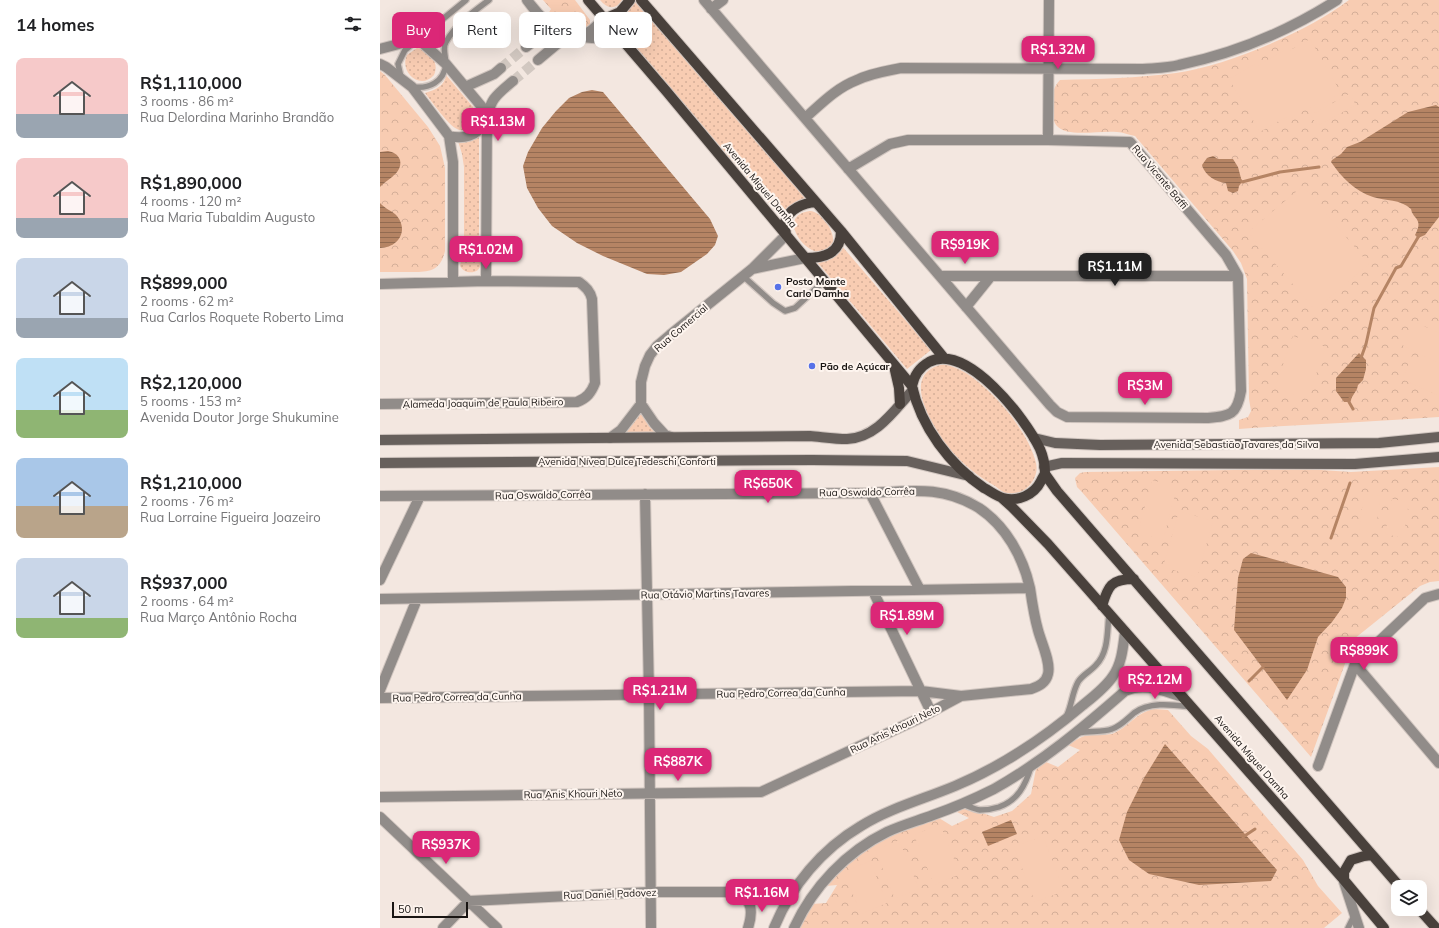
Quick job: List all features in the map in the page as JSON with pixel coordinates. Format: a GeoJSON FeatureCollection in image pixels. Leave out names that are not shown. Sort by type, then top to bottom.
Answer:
{"type":"FeatureCollection","features":[{"type":"Feature","properties":{"kind":"main road","name":"Avenida Miguel Damha"},"geometry":{"type":"LineString","coordinates":[[588,0],[598,12]]}},
{"type":"Feature","properties":{"kind":"main road"},"geometry":{"type":"LineString","coordinates":[[620,12],[630,0]]}},
{"type":"Feature","properties":{"kind":"main road"},"geometry":{"type":"LineString","coordinates":[[641,0],[841,231],[944,358]]}},
{"type":"Feature","properties":{"kind":"main road","name":"Avenida Miguel Damha"},"geometry":{"type":"LineString","coordinates":[[629,48],[806,258],[913,388],[923,416],[934,437],[948,455],[969,476],[984,488],[1002,498],[1048,544],[1183,696],[1384,928]]}},
{"type":"Feature","properties":{"kind":"main road"},"geometry":{"type":"LineString","coordinates":[[786,235],[785,222],[791,213],[799,206],[810,202],[816,202]]}},
{"type":"Feature","properties":{"kind":"main road"},"geometry":{"type":"LineString","coordinates":[[806,258],[821,258],[832,253],[838,245],[841,231]]}},
{"type":"Feature","properties":{"kind":"main road"},"geometry":{"type":"LineString","coordinates":[[380,440],[810,436],[848,439],[863,435],[876,428],[889,418],[913,388],[914,379],[927,363],[944,358],[958,361],[970,368],[990,384],[1018,414],[1034,438],[1040,451],[1044,470],[1057,491],[1394,880]]}},
{"type":"Feature","properties":{"kind":"main road"},"geometry":{"type":"LineString","coordinates":[[893,364],[899,388],[900,404]]}},
{"type":"Feature","properties":{"kind":"main road","name":"Avenida Sebastião Tavares da Silva"},"geometry":{"type":"LineString","coordinates":[[1034,438],[1055,443],[1108,445],[1379,442],[1439,437]]}},
{"type":"Feature","properties":{"kind":"main road","name":"Avenida Sebastião Tavares da Silva"},"geometry":{"type":"LineString","coordinates":[[1044,470],[1062,463],[1355,464],[1439,457]]}},
{"type":"Feature","properties":{"kind":"main road","name":"Avenida Nívea Dulce Tedeschi Conforti"},"geometry":{"type":"LineString","coordinates":[[380,463],[812,460],[907,461],[969,476]]}},
{"type":"Feature","properties":{"kind":"main road"},"geometry":{"type":"LineString","coordinates":[[1002,498],[1013,500],[1023,497],[1038,486],[1044,470]]}},
{"type":"Feature","properties":{"kind":"main road"},"geometry":{"type":"LineString","coordinates":[[1106,610],[1106,592],[1109,586],[1115,581],[1122,579],[1134,579]]}},
{"type":"Feature","properties":{"kind":"main road"},"geometry":{"type":"LineString","coordinates":[[1344,880],[1344,872],[1351,860],[1372,855]]}},
{"type":"Feature","properties":{"kind":"main road"},"geometry":{"type":"LineString","coordinates":[[1426,916],[1438,928]]}},
{"type":"Feature","properties":{"kind":"street"},"geometry":{"type":"LineString","coordinates":[[528,0],[535,12]]}},
{"type":"Feature","properties":{"kind":"street"},"geometry":{"type":"LineString","coordinates":[[704,0],[966,307],[991,276]]}},
{"type":"Feature","properties":{"kind":"street"},"geometry":{"type":"LineString","coordinates":[[711,9],[723,0]]}},
{"type":"Feature","properties":{"kind":"street"},"geometry":{"type":"LineString","coordinates":[[1048,140],[1047,70],[1049,0]]}},
{"type":"Feature","properties":{"kind":"street"},"geometry":{"type":"LineString","coordinates":[[805,118],[834,92],[856,80],[901,68],[1047,70],[1143,69],[1178,66],[1220,55],[1259,42],[1293,26],[1337,0]]}},
{"type":"Feature","properties":{"kind":"street"},"geometry":{"type":"LineString","coordinates":[[380,49],[392,46]]}},
{"type":"Feature","properties":{"kind":"street"},"geometry":{"type":"LineString","coordinates":[[380,284],[486,281],[487,113],[446,64],[427,48]]}},
{"type":"Feature","properties":{"kind":"street"},"geometry":{"type":"LineString","coordinates":[[531,48],[540,58],[552,48]]}},
{"type":"Feature","properties":{"kind":"street"},"geometry":{"type":"LineString","coordinates":[[380,64],[401,77],[412,87],[449,136],[453,162],[453,282]]}},
{"type":"Feature","properties":{"kind":"street"},"geometry":{"type":"LineString","coordinates":[[465,87],[494,74],[501,68]]}},
{"type":"Feature","properties":{"kind":"street"},"geometry":{"type":"LineString","coordinates":[[449,136],[459,138],[469,136],[478,131],[484,123],[494,99],[513,81]]}},
{"type":"Feature","properties":{"kind":"street","name":"Rua Vicente Baffi"},"geometry":{"type":"LineString","coordinates":[[848,168],[890,144],[908,140],[1048,140],[1130,142],[1226,255],[1238,276],[1241,391],[1239,401],[1234,411],[1226,416],[1208,418],[1066,417],[1057,412],[1050,405],[966,307]]}},
{"type":"Feature","properties":{"kind":"street","name":"Rua Comercial"},"geometry":{"type":"LineString","coordinates":[[641,404],[642,374],[650,355],[657,346],[752,269],[786,235]]}},
{"type":"Feature","properties":{"kind":"street","name":"Rua Comercial"},"geometry":{"type":"LineString","coordinates":[[752,269],[806,258]]}},
{"type":"Feature","properties":{"kind":"street"},"geometry":{"type":"LineString","coordinates":[[940,276],[1238,276]]}},
{"type":"Feature","properties":{"kind":"street","name":"Alameda Joaquim de Paula Ribeiro"},"geometry":{"type":"LineString","coordinates":[[380,404],[577,402],[584,399],[591,392],[594,383],[592,299],[590,292],[585,286],[579,282],[570,281],[486,281]]}},
{"type":"Feature","properties":{"kind":"street"},"geometry":{"type":"LineString","coordinates":[[610,438],[621,430],[641,404],[658,428],[665,435],[672,437]]}},
{"type":"Feature","properties":{"kind":"street","name":"Rua Oswaldo Corrêa"},"geometry":{"type":"LineString","coordinates":[[380,496],[870,493],[929,490],[954,496],[980,509],[1000,527],[1016,550],[1026,573],[1038,630],[1049,670],[1046,681],[1042,685],[1036,687]]}},
{"type":"Feature","properties":{"kind":"street"},"geometry":{"type":"LineString","coordinates":[[870,493],[920,590]]}},
{"type":"Feature","properties":{"kind":"street"},"geometry":{"type":"LineString","coordinates":[[645,494],[649,694],[651,928]]}},
{"type":"Feature","properties":{"kind":"street"},"geometry":{"type":"LineString","coordinates":[[380,580],[420,496]]}},
{"type":"Feature","properties":{"kind":"street","name":"Rua Otávio Martins Tavares"},"geometry":{"type":"LineString","coordinates":[[380,599],[1030,588]]}},
{"type":"Feature","properties":{"kind":"street"},"geometry":{"type":"LineString","coordinates":[[873,591],[931,712]]}},
{"type":"Feature","properties":{"kind":"street"},"geometry":{"type":"LineString","coordinates":[[1318,766],[1354,664],[1425,598],[1439,593]]}},
{"type":"Feature","properties":{"kind":"street"},"geometry":{"type":"LineString","coordinates":[[380,690],[417,599]]}},
{"type":"Feature","properties":{"kind":"street"},"geometry":{"type":"LineString","coordinates":[[774,928],[786,904],[802,879],[817,860],[833,846],[861,826],[876,817],[956,786],[990,769],[1025,750],[1064,721],[1113,677],[1121,656],[1125,632]]}},
{"type":"Feature","properties":{"kind":"street"},"geometry":{"type":"LineString","coordinates":[[1354,664],[1439,762]]}},
{"type":"Feature","properties":{"kind":"street"},"geometry":{"type":"LineString","coordinates":[[1113,677],[1125,691]]}},
{"type":"Feature","properties":{"kind":"street","name":"Rua Pedro Correa da Cunha"},"geometry":{"type":"LineString","coordinates":[[380,698],[921,692],[961,696],[1036,687]]}},
{"type":"Feature","properties":{"kind":"street"},"geometry":{"type":"LineString","coordinates":[[794,928],[800,915],[814,893],[845,859],[870,842],[887,832],[962,804],[998,786],[1056,748],[1125,691],[1132,688],[1149,687],[1183,696]]}},
{"type":"Feature","properties":{"kind":"street","name":"Rua Anis Khouri Neto"},"geometry":{"type":"LineString","coordinates":[[380,797],[761,792],[931,712],[961,696]]}},
{"type":"Feature","properties":{"kind":"street"},"geometry":{"type":"LineString","coordinates":[[1064,721],[1074,734]]}},
{"type":"Feature","properties":{"kind":"street"},"geometry":{"type":"LineString","coordinates":[[990,769],[998,774],[998,786]]}},
{"type":"Feature","properties":{"kind":"street"},"geometry":{"type":"LineString","coordinates":[[380,817],[497,928]]}},
{"type":"Feature","properties":{"kind":"street"},"geometry":{"type":"LineString","coordinates":[[833,846],[845,859]]}},
{"type":"Feature","properties":{"kind":"street"},"geometry":{"type":"LineString","coordinates":[[1344,880],[1359,928]]}},
{"type":"Feature","properties":{"kind":"street","name":"Rua Daniel Padovez"},"geometry":{"type":"LineString","coordinates":[[469,901],[650,892],[735,892],[743,895],[748,900],[751,912],[748,928]]}},
{"type":"Feature","properties":{"kind":"street"},"geometry":{"type":"LineString","coordinates":[[443,928],[469,901]]}},
{"type":"Feature","properties":{"kind":"lane"},"geometry":{"type":"LineString","coordinates":[[445,18],[466,0]]}},
{"type":"Feature","properties":{"kind":"lane"},"geometry":{"type":"LineString","coordinates":[[412,87],[422,88],[431,86],[438,81],[444,73],[446,64],[444,45],[453,30],[471,13],[489,0]]}},
{"type":"Feature","properties":{"kind":"lane"},"geometry":{"type":"LineString","coordinates":[[401,77],[398,64],[400,57],[408,48]]}},
{"type":"Feature","properties":{"kind":"lane"},"geometry":{"type":"LineString","coordinates":[[743,276],[773,303],[785,311],[795,308],[824,281]]}},
{"type":"Feature","properties":{"kind":"lane"},"geometry":{"type":"LineString","coordinates":[[1064,721],[1070,710],[1074,690],[1079,681],[1102,658],[1106,645],[1106,610]]}},
{"type":"Feature","properties":{"kind":"lane"},"geometry":{"type":"LineString","coordinates":[[1074,734],[1088,730],[1111,730],[1119,726],[1143,707],[1171,705],[1192,707]]}},
{"type":"Feature","properties":{"kind":"lane"},"geometry":{"type":"LineString","coordinates":[[962,804],[980,810],[992,809],[1005,804],[1016,797],[1023,788],[1027,781],[1031,765]]}},
{"type":"Feature","properties":{"kind":"lane"},"geometry":{"type":"LineString","coordinates":[[1348,928],[1355,914]]}},
{"type":"Feature","properties":{"kind":"green space"},"geometry":{"type":"Polygon","coordinates":[[[543,0],[575,0],[584,12],[549,12],[551,9],[543,0]]]}},
{"type":"Feature","properties":{"kind":"green space"},"geometry":{"type":"Polygon","coordinates":[[[600,0],[622,0],[614,7],[608,7],[600,0]]]}},
{"type":"Feature","properties":{"kind":"green space"},"geometry":{"type":"Polygon","coordinates":[[[634,0],[644,12],[623,12],[634,0]]]}},
{"type":"Feature","properties":{"kind":"green space"},"geometry":{"type":"Polygon","coordinates":[[[1349,0],[1439,0],[1439,417],[1239,429],[1239,420],[1248,417],[1251,411],[1249,399],[1247,279],[1241,263],[1233,251],[1135,136],[1119,132],[1068,132],[1057,126],[1054,122],[1053,116],[1054,92],[1060,80],[1161,75],[1196,69],[1219,63],[1266,46],[1289,35],[1332,12],[1349,0]]]}},
{"type":"Feature","properties":{"kind":"green space"},"geometry":{"type":"Polygon","coordinates":[[[586,15],[590,20],[590,25],[586,28],[586,15]]]}},
{"type":"Feature","properties":{"kind":"green space"},"geometry":{"type":"Polygon","coordinates":[[[652,21],[807,200],[783,219],[635,48],[652,48],[652,21]]]}},
{"type":"Feature","properties":{"kind":"green space"},"geometry":{"type":"Polygon","coordinates":[[[1310,39],[1341,93],[1316,108],[1314,105],[1287,120],[1286,117],[1260,132],[1229,79],[1255,64],[1257,66],[1283,51],[1285,53],[1310,39]]]}},
{"type":"Feature","properties":{"kind":"green space"},"geometry":{"type":"Polygon","coordinates":[[[417,48],[425,49],[435,64],[436,67],[434,75],[423,81],[412,77],[406,68],[405,61],[407,55],[417,48]]]}},
{"type":"Feature","properties":{"kind":"green space"},"geometry":{"type":"Polygon","coordinates":[[[380,71],[428,127],[440,146],[445,168],[445,251],[440,264],[432,270],[416,272],[380,272],[380,71]]]}},
{"type":"Feature","properties":{"kind":"green space"},"geometry":{"type":"Polygon","coordinates":[[[446,75],[473,107],[475,114],[474,121],[465,130],[459,130],[453,127],[425,93],[442,85],[446,75]]]}},
{"type":"Feature","properties":{"kind":"green space"},"geometry":{"type":"Polygon","coordinates":[[[1349,94],[1356,105],[1317,126],[1311,115],[1349,94]]]}},
{"type":"Feature","properties":{"kind":"green space"},"geometry":{"type":"Polygon","coordinates":[[[479,134],[479,248],[481,265],[478,270],[471,272],[464,270],[460,266],[464,248],[464,167],[458,141],[479,134]]]}},
{"type":"Feature","properties":{"kind":"green space"},"geometry":{"type":"Polygon","coordinates":[[[1303,186],[1369,264],[1315,310],[1248,232],[1303,186]]]}},
{"type":"Feature","properties":{"kind":"green space"},"geometry":{"type":"Polygon","coordinates":[[[810,211],[815,212],[823,218],[830,228],[833,243],[827,251],[818,252],[809,248],[801,241],[795,232],[794,223],[798,215],[810,211]]]}},
{"type":"Feature","properties":{"kind":"green space"},"geometry":{"type":"Polygon","coordinates":[[[841,245],[931,350],[907,369],[818,263],[831,256],[841,245]]]}},
{"type":"Feature","properties":{"kind":"green space"},"geometry":{"type":"Polygon","coordinates":[[[1415,322],[1439,333],[1439,363],[1403,346],[1415,322]]]}},
{"type":"Feature","properties":{"kind":"green space"},"geometry":{"type":"Polygon","coordinates":[[[1293,336],[1326,347],[1307,399],[1275,387],[1293,336]]]}},
{"type":"Feature","properties":{"kind":"green space"},"geometry":{"type":"Polygon","coordinates":[[[1413,355],[1439,368],[1439,396],[1402,379],[1413,355]]]}},
{"type":"Feature","properties":{"kind":"green space"},"geometry":{"type":"Polygon","coordinates":[[[944,364],[961,370],[976,380],[998,401],[1018,425],[1032,451],[1037,469],[1033,481],[1024,490],[1012,494],[1005,493],[983,479],[952,452],[937,431],[929,417],[921,390],[923,379],[930,370],[944,364]]]}},
{"type":"Feature","properties":{"kind":"green space"},"geometry":{"type":"Polygon","coordinates":[[[640,409],[649,426],[657,435],[622,435],[640,409]]]}},
{"type":"Feature","properties":{"kind":"green space"},"geometry":{"type":"Polygon","coordinates":[[[1439,467],[1439,581],[1430,582],[1420,586],[1354,639],[1311,757],[1077,487],[1075,478],[1080,473],[1085,472],[1306,469],[1351,472],[1439,467]]]}},
{"type":"Feature","properties":{"kind":"green space"},"geometry":{"type":"Polygon","coordinates":[[[1152,480],[1177,487],[1163,540],[1138,533],[1152,480]]]}},
{"type":"Feature","properties":{"kind":"green space"},"geometry":{"type":"Polygon","coordinates":[[[1364,494],[1381,496],[1375,532],[1359,530],[1364,494]]]}},
{"type":"Feature","properties":{"kind":"green space"},"geometry":{"type":"Polygon","coordinates":[[[1392,499],[1409,502],[1403,538],[1385,534],[1392,499]]]}},
{"type":"Feature","properties":{"kind":"green space"},"geometry":{"type":"Polygon","coordinates":[[[1179,511],[1213,521],[1197,577],[1163,567],[1179,511]]]}},
{"type":"Feature","properties":{"kind":"green space"},"geometry":{"type":"Polygon","coordinates":[[[1154,709],[1168,710],[1191,736],[1208,749],[1303,860],[1318,886],[1342,913],[1324,928],[799,928],[812,904],[826,903],[837,885],[826,886],[837,873],[877,843],[907,829],[939,818],[952,826],[969,818],[957,812],[965,807],[994,817],[1012,811],[1031,794],[1036,769],[1046,762],[1058,767],[1080,750],[1068,745],[1088,735],[1112,734],[1147,711],[1154,709]]]}},
{"type":"Feature","properties":{"kind":"green space"},"geometry":{"type":"Polygon","coordinates":[[[940,824],[960,874],[934,885],[914,835],[940,824]]]}},
{"type":"Feature","properties":{"kind":"green space"},"geometry":{"type":"Polygon","coordinates":[[[1043,836],[1064,891],[1035,902],[1014,847],[1043,836]]]}},
{"type":"Feature","properties":{"kind":"green space"},"geometry":{"type":"Polygon","coordinates":[[[899,840],[919,889],[895,899],[875,850],[899,840]]]}},
{"type":"Feature","properties":{"kind":"green space"},"geometry":{"type":"Polygon","coordinates":[[[870,861],[887,903],[861,914],[844,872],[870,861]]]}},
{"type":"Feature","properties":{"kind":"shaded area"},"geometry":{"type":"Polygon","coordinates":[[[592,90],[603,92],[710,219],[718,236],[715,245],[707,254],[681,272],[664,275],[647,274],[603,256],[577,243],[552,226],[538,208],[527,188],[523,166],[528,152],[542,128],[569,98],[582,92],[592,90]]]}},
{"type":"Feature","properties":{"kind":"shaded area"},"geometry":{"type":"Polygon","coordinates":[[[1436,105],[1439,107],[1439,217],[1425,235],[1418,238],[1415,235],[1418,222],[1411,209],[1402,203],[1373,197],[1360,191],[1344,179],[1331,162],[1347,147],[1360,142],[1408,112],[1436,105]]]}},
{"type":"Feature","properties":{"kind":"shaded area"},"geometry":{"type":"Polygon","coordinates":[[[388,151],[398,156],[400,165],[397,172],[380,187],[380,152],[388,151]]]}},
{"type":"Feature","properties":{"kind":"shaded area"},"geometry":{"type":"Polygon","coordinates":[[[1213,156],[1218,159],[1233,159],[1238,167],[1242,182],[1238,191],[1233,193],[1228,191],[1226,183],[1215,180],[1203,169],[1202,165],[1207,158],[1213,156]]]}},
{"type":"Feature","properties":{"kind":"shaded area"},"geometry":{"type":"Polygon","coordinates":[[[380,203],[397,216],[402,227],[402,233],[400,238],[392,245],[380,248],[380,203]]]}},
{"type":"Feature","properties":{"kind":"shaded area"},"geometry":{"type":"Polygon","coordinates":[[[1359,353],[1366,360],[1366,369],[1363,380],[1358,385],[1349,402],[1344,402],[1336,391],[1336,378],[1359,353]]]}},
{"type":"Feature","properties":{"kind":"shaded area"},"geometry":{"type":"Polygon","coordinates":[[[1251,553],[1338,577],[1346,587],[1346,598],[1342,608],[1332,622],[1318,637],[1307,670],[1287,700],[1234,630],[1238,578],[1243,559],[1251,553]]]}},
{"type":"Feature","properties":{"kind":"shaded area"},"geometry":{"type":"Polygon","coordinates":[[[1165,744],[1277,870],[1271,881],[1199,885],[1149,874],[1129,860],[1119,840],[1127,812],[1144,778],[1165,744]]]}},
{"type":"Feature","properties":{"kind":"shaded area"},"geometry":{"type":"Polygon","coordinates":[[[1011,820],[1017,834],[988,846],[982,832],[1011,820]]]}},
{"type":"Feature","properties":{"kind":"waterway"},"geometry":{"type":"LineString","coordinates":[[1239,179],[1242,182],[1280,172],[1319,167]]}},
{"type":"Feature","properties":{"kind":"waterway"},"geometry":{"type":"LineString","coordinates":[[1361,358],[1366,344],[1374,308],[1396,268],[1401,266],[1420,234]]}},
{"type":"Feature","properties":{"kind":"waterway"},"geometry":{"type":"LineString","coordinates":[[1350,398],[1349,402],[1353,409]]}},
{"type":"Feature","properties":{"kind":"waterway"},"geometry":{"type":"LineString","coordinates":[[1331,538],[1350,483]]}},
{"type":"Feature","properties":{"kind":"waterway"},"geometry":{"type":"LineString","coordinates":[[1249,681],[1265,665]]}},
{"type":"Feature","properties":{"kind":"waterway"},"geometry":{"type":"LineString","coordinates":[[1243,837],[1255,829]]}},
{"type":"Feature","properties":{"kind":"tunnel"},"geometry":{"type":"LineString","coordinates":[[501,68],[525,48]]}},
{"type":"Feature","properties":{"kind":"tunnel"},"geometry":{"type":"LineString","coordinates":[[513,81],[538,60]]}},
{"type":"Feature","properties":{"kind":"place","name":"Posto Monte Carlo Damha"},"geometry":{"type":"Point","coordinates":[778,287]}},
{"type":"Feature","properties":{"kind":"place","name":"Pão de Açúcar"},"geometry":{"type":"Point","coordinates":[812,366]}}]}
